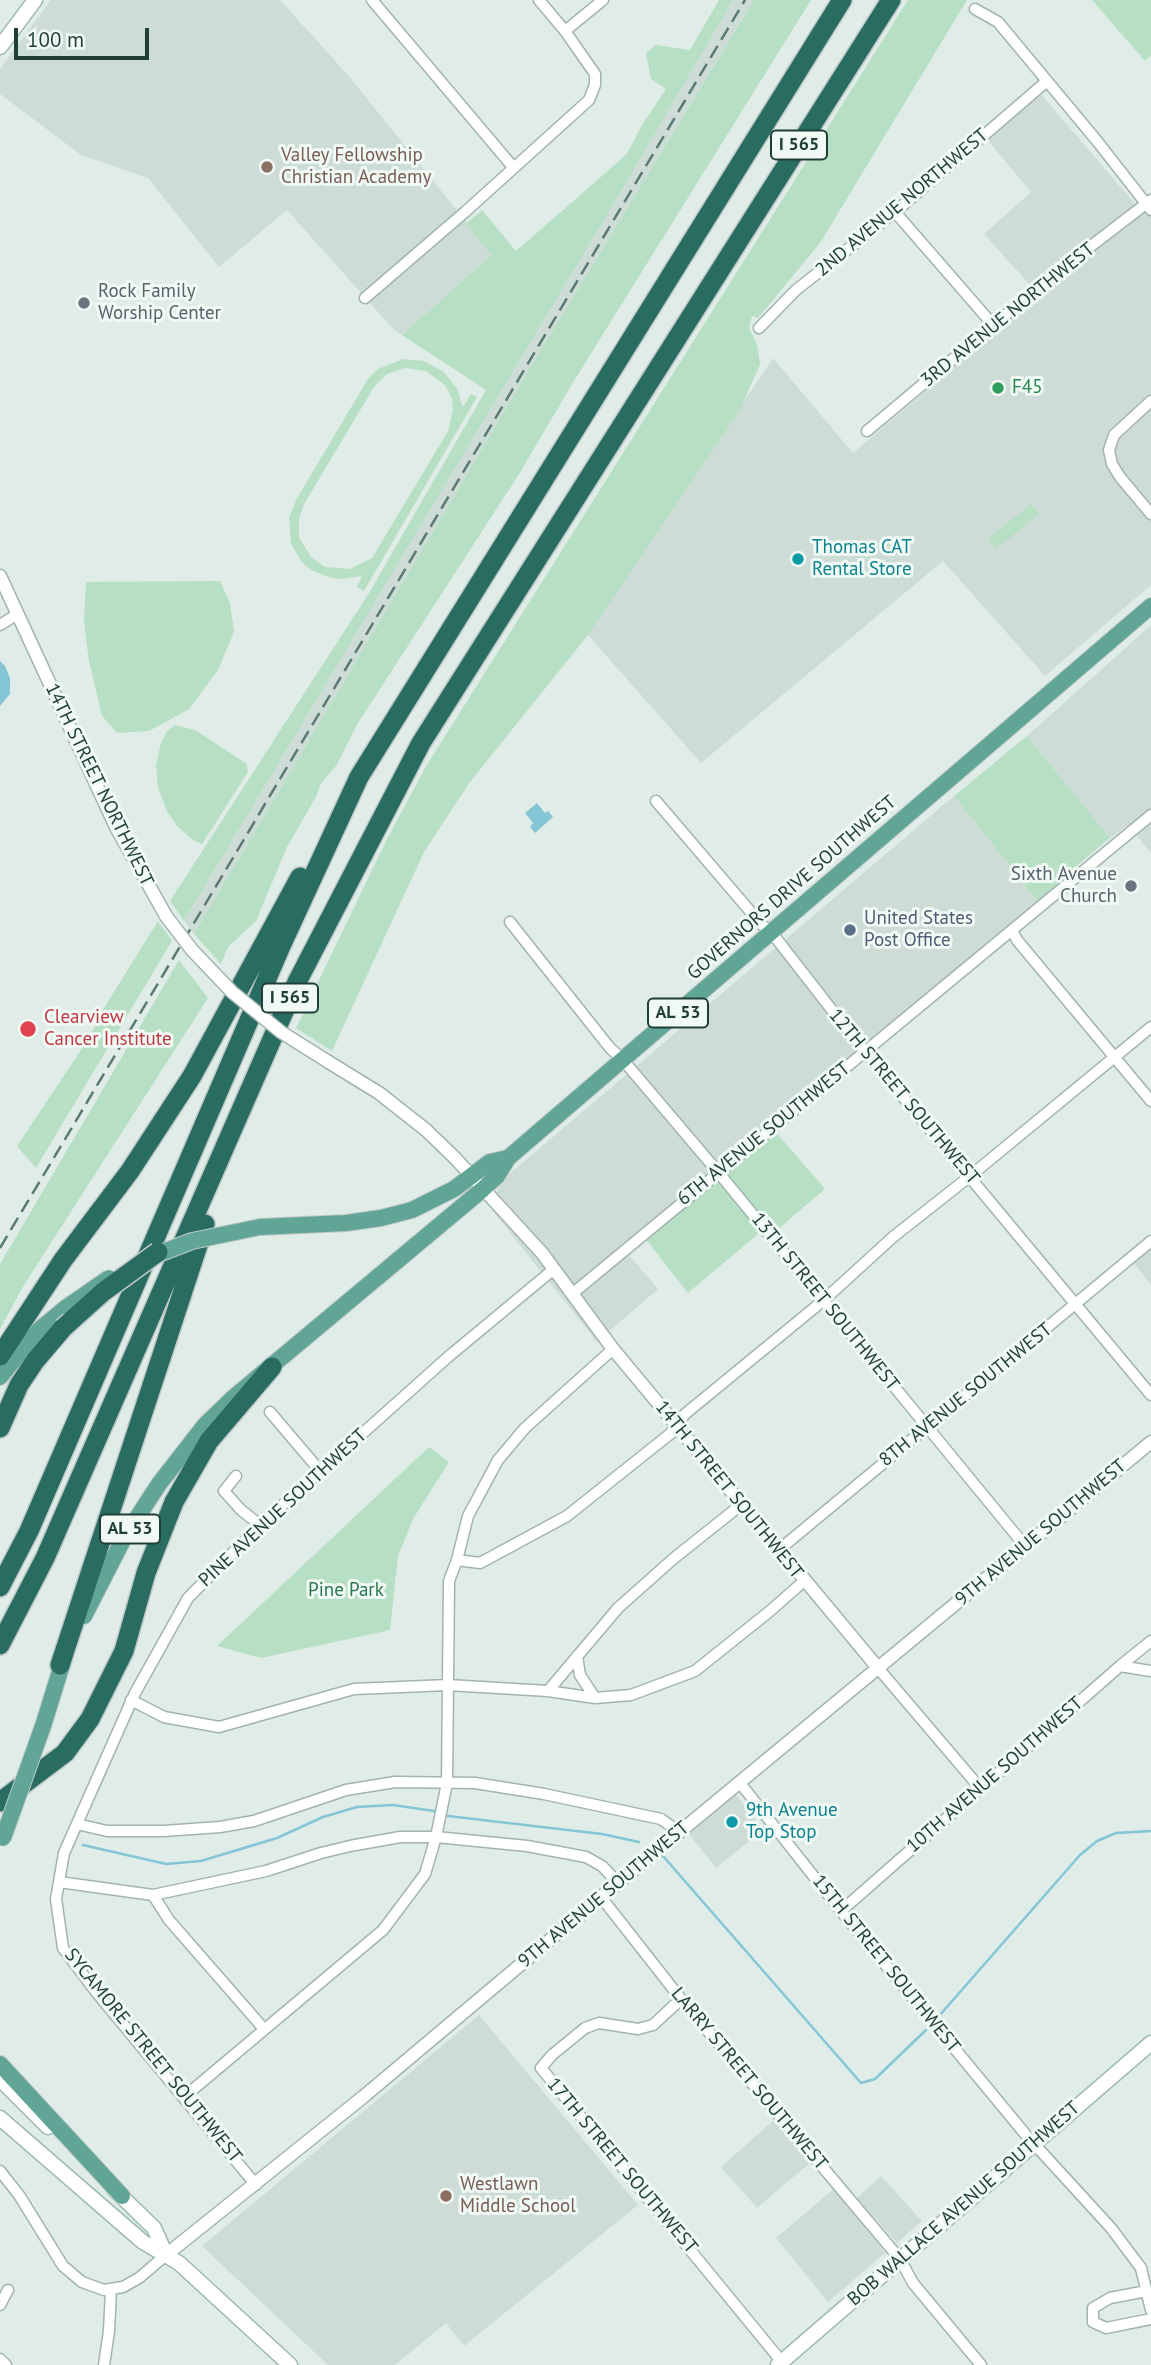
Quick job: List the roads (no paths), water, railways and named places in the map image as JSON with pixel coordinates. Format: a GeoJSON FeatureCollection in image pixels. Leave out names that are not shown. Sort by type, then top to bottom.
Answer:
{"type":"FeatureCollection","features":[{"type":"Feature","properties":{"kind":"highway","name":"I 565"},"geometry":{"type":"LineString","coordinates":[[0,1587],[29,1531],[281,946],[359,777],[842,0]]}},
{"type":"Feature","properties":{"kind":"highway","name":"I 565"},"geometry":{"type":"LineString","coordinates":[[0,1645],[45,1558],[297,982],[421,743],[891,0]]}},
{"type":"Feature","properties":{"kind":"highway"},"geometry":{"type":"LineString","coordinates":[[0,1356],[63,1260],[130,1171],[192,1076],[299,880],[359,777]]}},
{"type":"Feature","properties":{"kind":"highway"},"geometry":{"type":"LineString","coordinates":[[60,1665],[207,1219],[202,1201]]}},
{"type":"Feature","properties":{"kind":"highway"},"geometry":{"type":"LineString","coordinates":[[0,1428],[19,1385],[63,1328],[103,1292],[158,1252]]}},
{"type":"Feature","properties":{"kind":"highway"},"geometry":{"type":"LineString","coordinates":[[0,1802],[65,1753],[90,1719],[124,1651],[146,1573],[174,1502],[209,1441],[272,1367]]}},
{"type":"Feature","properties":{"kind":"main road"},"geometry":{"type":"LineString","coordinates":[[0,47],[35,0]]}},
{"type":"Feature","properties":{"kind":"main road","name":"GOVERNORS DRIVE SOUTHWEST"},"geometry":{"type":"LineString","coordinates":[[272,1367],[483,1189],[497,1176],[508,1158],[1151,606]]}},
{"type":"Feature","properties":{"kind":"main road","name":"AL 53"},"geometry":{"type":"LineString","coordinates":[[0,1377],[39,1330],[67,1307],[107,1280],[158,1252],[192,1241],[260,1227],[346,1223],[412,1210],[438,1198],[490,1162],[508,1158]]}},
{"type":"Feature","properties":{"kind":"main road","name":"AL 53"},"geometry":{"type":"LineString","coordinates":[[2,1843],[43,1726],[60,1665],[124,1538],[159,1484],[205,1426],[233,1398],[272,1367]]}},
{"type":"Feature","properties":{"kind":"main road","name":"BOB WALLACE AVENUE SOUTHWEST"},"geometry":{"type":"LineString","coordinates":[[780,2363],[1151,2043]]}},
{"type":"Feature","properties":{"kind":"main road"},"geometry":{"type":"LineString","coordinates":[[0,2064],[122,2196]]}},
{"type":"Feature","properties":{"kind":"main road"},"geometry":{"type":"LineString","coordinates":[[0,2079],[154,2228],[166,2255]]}},
{"type":"Feature","properties":{"kind":"main road"},"geometry":{"type":"LineString","coordinates":[[0,2118],[111,2217],[143,2242],[166,2255],[218,2298],[290,2365]]}},
{"type":"Feature","properties":{"kind":"street"},"geometry":{"type":"LineString","coordinates":[[372,0],[513,167]]}},
{"type":"Feature","properties":{"kind":"street"},"geometry":{"type":"LineString","coordinates":[[365,298],[589,100],[596,85],[595,74],[565,30],[539,0]]}},
{"type":"Feature","properties":{"kind":"street"},"geometry":{"type":"LineString","coordinates":[[565,30],[603,0]]}},
{"type":"Feature","properties":{"kind":"street"},"geometry":{"type":"LineString","coordinates":[[975,9],[998,22],[1149,204]]}},
{"type":"Feature","properties":{"kind":"street","name":"2ND AVENUE NORTHWEST"},"geometry":{"type":"LineString","coordinates":[[759,328],[796,290],[895,212],[1047,81]]}},
{"type":"Feature","properties":{"kind":"street","name":"3RD AVENUE NORTHWEST"},"geometry":{"type":"LineString","coordinates":[[867,431],[1052,276],[1149,204]]}},
{"type":"Feature","properties":{"kind":"street"},"geometry":{"type":"LineString","coordinates":[[895,212],[994,326]]}},
{"type":"Feature","properties":{"kind":"street"},"geometry":{"type":"LineString","coordinates":[[1151,401],[1114,435],[1109,450],[1112,464],[1120,477],[1151,514]]}},
{"type":"Feature","properties":{"kind":"street","name":"14TH STREET NORTHWEST"},"geometry":{"type":"LineString","coordinates":[[0,576],[116,827],[166,916],[192,950],[232,992],[281,1032],[379,1093],[411,1118],[455,1158],[483,1189]]}},
{"type":"Feature","properties":{"kind":"street"},"geometry":{"type":"LineString","coordinates":[[0,625],[16,615]]}},
{"type":"Feature","properties":{"kind":"street","name":"12TH STREET SOUTHWEST"},"geometry":{"type":"LineString","coordinates":[[656,801],[761,924],[772,933],[865,1051],[1151,1395]]}},
{"type":"Feature","properties":{"kind":"street","name":"6TH AVENUE SOUTHWEST"},"geometry":{"type":"LineString","coordinates":[[572,1294],[1151,815]]}},
{"type":"Feature","properties":{"kind":"street","name":"13TH STREET SOUTHWEST"},"geometry":{"type":"LineString","coordinates":[[510,922],[610,1048],[718,1172],[1025,1546]]}},
{"type":"Feature","properties":{"kind":"street"},"geometry":{"type":"LineString","coordinates":[[1012,930],[1017,940],[1151,1101]]}},
{"type":"Feature","properties":{"kind":"street"},"geometry":{"type":"LineString","coordinates":[[457,1560],[480,1563],[568,1516],[670,1434],[685,1414],[824,1300],[893,1237],[1151,1027]]}},
{"type":"Feature","properties":{"kind":"street","name":"14TH STREET SOUTHWEST"},"geometry":{"type":"LineString","coordinates":[[483,1189],[554,1269],[614,1349],[804,1581],[980,1788]]}},
{"type":"Feature","properties":{"kind":"street","name":"8TH AVENUE SOUTHWEST"},"geometry":{"type":"LineString","coordinates":[[780,1549],[1151,1241]]}},
{"type":"Feature","properties":{"kind":"street","name":"PINE AVENUE SOUTHWEST"},"geometry":{"type":"LineString","coordinates":[[59,1882],[64,1853],[131,1700],[188,1598],[260,1525],[448,1357],[554,1269]]}},
{"type":"Feature","properties":{"kind":"street"},"geometry":{"type":"LineString","coordinates":[[184,2097],[383,1930],[425,1874],[447,1783],[449,1581],[468,1516],[498,1460],[525,1428],[614,1349]]}},
{"type":"Feature","properties":{"kind":"street"},"geometry":{"type":"LineString","coordinates":[[271,1412],[320,1472]]}},
{"type":"Feature","properties":{"kind":"street","name":"9TH AVENUE SOUTHWEST"},"geometry":{"type":"LineString","coordinates":[[111,2290],[133,2283],[256,2185],[1151,1443]]}},
{"type":"Feature","properties":{"kind":"street"},"geometry":{"type":"LineString","coordinates":[[236,1476],[225,1491],[241,1510],[260,1525]]}},
{"type":"Feature","properties":{"kind":"street"},"geometry":{"type":"LineString","coordinates":[[548,1691],[618,1608],[673,1559],[742,1504]]}},
{"type":"Feature","properties":{"kind":"street"},"geometry":{"type":"LineString","coordinates":[[131,1700],[164,1717],[219,1727],[354,1689],[448,1685],[548,1691],[595,1698],[631,1695],[695,1671],[804,1581]]}},
{"type":"Feature","properties":{"kind":"street","name":"10TH AVENUE SOUTHWEST"},"geometry":{"type":"LineString","coordinates":[[841,1911],[1151,1641]]}},
{"type":"Feature","properties":{"kind":"street"},"geometry":{"type":"LineString","coordinates":[[577,1656],[580,1675],[595,1698]]}},
{"type":"Feature","properties":{"kind":"street"},"geometry":{"type":"LineString","coordinates":[[1120,1666],[1151,1671]]}},
{"type":"Feature","properties":{"kind":"street"},"geometry":{"type":"LineString","coordinates":[[77,1824],[107,1831],[220,1827],[254,1821],[346,1790],[395,1782],[475,1783],[544,1794],[661,1819],[679,1832]]}},
{"type":"Feature","properties":{"kind":"street","name":"15TH STREET SOUTHWEST"},"geometry":{"type":"LineString","coordinates":[[740,1783],[841,1911],[1034,2143],[1146,2265]]}},
{"type":"Feature","properties":{"kind":"street"},"geometry":{"type":"LineString","coordinates":[[59,1882],[153,1895],[266,1871],[350,1846],[400,1837],[436,1837],[527,1846],[586,1857],[602,1866],[618,1883]]}},
{"type":"Feature","properties":{"kind":"street","name":"SYCAMORE STREET SOUTHWEST"},"geometry":{"type":"LineString","coordinates":[[59,1882],[56,1899],[63,1948],[256,2185]]}},
{"type":"Feature","properties":{"kind":"street"},"geometry":{"type":"LineString","coordinates":[[153,1895],[169,1920],[264,2029]]}},
{"type":"Feature","properties":{"kind":"street","name":"LARRY STREET SOUTHWEST"},"geometry":{"type":"LineString","coordinates":[[601,1897],[681,1999],[900,2259],[913,2283],[981,2365]]}},
{"type":"Feature","properties":{"kind":"street","name":"17TH STREET SOUTHWEST"},"geometry":{"type":"LineString","coordinates":[[681,1999],[653,2025],[638,2029],[599,2023],[585,2028],[552,2055],[541,2068],[780,2363]]}},
{"type":"Feature","properties":{"kind":"street"},"geometry":{"type":"LineString","coordinates":[[0,2171],[19,2195],[63,2266],[89,2286],[111,2290],[104,2365]]}},
{"type":"Feature","properties":{"kind":"street"},"geometry":{"type":"LineString","coordinates":[[1146,2265],[1151,2310]]}},
{"type":"Feature","properties":{"kind":"street"},"geometry":{"type":"LineString","coordinates":[[0,2305],[8,2290]]}},
{"type":"Feature","properties":{"kind":"street"},"geometry":{"type":"LineString","coordinates":[[1147,2291],[1110,2298],[1093,2308],[1093,2322],[1106,2328],[1151,2319]]}},
{"type":"Feature","properties":{"kind":"street"},"geometry":{"type":"LineString","coordinates":[[0,2359],[6,2365]]}},
{"type":"Feature","properties":{"kind":"water"},"geometry":{"type":"Polygon","coordinates":[[[0,661],[10,678],[10,694],[0,706],[0,661]]]}},
{"type":"Feature","properties":{"kind":"water"},"geometry":{"type":"Polygon","coordinates":[[[537,803],[545,813],[548,811],[553,817],[535,833],[530,827],[533,823],[525,813],[537,803]]]}},
{"type":"Feature","properties":{"kind":"waterway"},"geometry":{"type":"LineString","coordinates":[[83,1845],[166,1864],[201,1861],[277,1838],[323,1817],[357,1807],[393,1805],[434,1811]]}},
{"type":"Feature","properties":{"kind":"waterway"},"geometry":{"type":"LineString","coordinates":[[448,1816],[602,1834],[639,1842]]}},
{"type":"Feature","properties":{"kind":"waterway"},"geometry":{"type":"LineString","coordinates":[[939,2016],[1080,1855],[1097,1841],[1116,1833],[1151,1831]]}},
{"type":"Feature","properties":{"kind":"waterway"},"geometry":{"type":"LineString","coordinates":[[663,1856],[861,2083],[875,2079],[926,2030]]}},
{"type":"Feature","properties":{"kind":"railway"},"geometry":{"type":"LineString","coordinates":[[0,1248],[745,0]]}},
{"type":"Feature","properties":{"kind":"place","name":"Valley Fellowship Christian Academy"},"geometry":{"type":"Point","coordinates":[267,167]}},
{"type":"Feature","properties":{"kind":"place","name":"Rock Family Worship Center"},"geometry":{"type":"Point","coordinates":[84,303]}},
{"type":"Feature","properties":{"kind":"place","name":"F45"},"geometry":{"type":"Point","coordinates":[998,388]}},
{"type":"Feature","properties":{"kind":"place","name":"Thomas CAT Rental Store"},"geometry":{"type":"Point","coordinates":[798,559]}},
{"type":"Feature","properties":{"kind":"place","name":"Sixth Avenue Church"},"geometry":{"type":"Point","coordinates":[1131,886]}},
{"type":"Feature","properties":{"kind":"place","name":"United States Post Office"},"geometry":{"type":"Point","coordinates":[850,930]}},
{"type":"Feature","properties":{"kind":"place","name":"Clearview Cancer Institute"},"geometry":{"type":"Point","coordinates":[28,1029]}},
{"type":"Feature","properties":{"kind":"place","name":"9th Avenue Top Stop"},"geometry":{"type":"Point","coordinates":[732,1822]}},
{"type":"Feature","properties":{"kind":"place","name":"Westlawn Middle School"},"geometry":{"type":"Point","coordinates":[446,2196]}},
{"type":"Feature","properties":{"kind":"park label","name":"Pine Park"},"geometry":{"type":"Point","coordinates":[346,1591]}}]}
